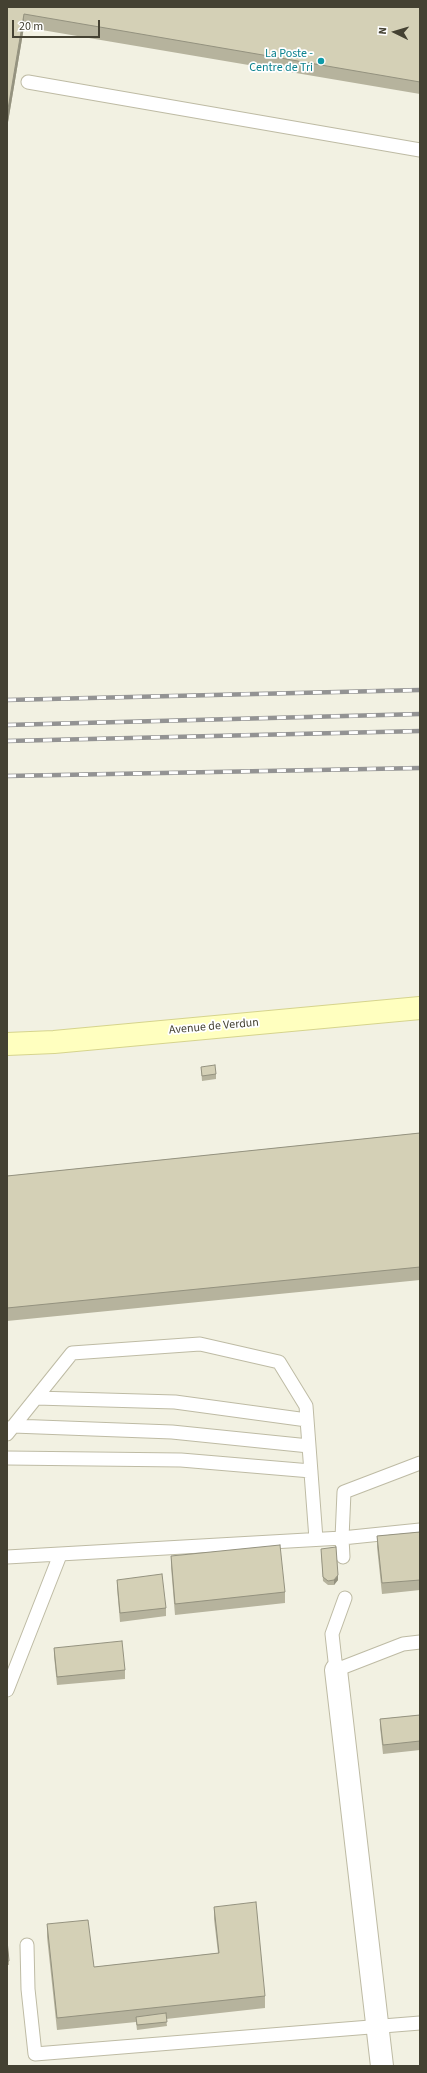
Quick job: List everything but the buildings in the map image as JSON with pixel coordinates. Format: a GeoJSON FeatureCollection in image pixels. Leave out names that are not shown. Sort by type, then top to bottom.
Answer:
{"type":"FeatureCollection","features":[{"type":"Feature","properties":{"kind":"main road","name":"Avenue de Verdun"},"geometry":{"type":"LineString","coordinates":[[7,1044],[54,1042],[420,1008]]}},
{"type":"Feature","properties":{"kind":"street"},"geometry":{"type":"LineString","coordinates":[[336,1670],[382,2066]]}},
{"type":"Feature","properties":{"kind":"lane"},"geometry":{"type":"LineString","coordinates":[[28,82],[420,150]]}},
{"type":"Feature","properties":{"kind":"lane"},"geometry":{"type":"LineString","coordinates":[[10,1430],[72,1353],[200,1344],[279,1362],[306,1406],[316,1539]]}},
{"type":"Feature","properties":{"kind":"lane"},"geometry":{"type":"LineString","coordinates":[[36,1398],[175,1402],[307,1420]]}},
{"type":"Feature","properties":{"kind":"lane"},"geometry":{"type":"LineString","coordinates":[[10,1430],[172,1432],[309,1446]]}},
{"type":"Feature","properties":{"kind":"lane"},"geometry":{"type":"LineString","coordinates":[[7,1458],[181,1460],[311,1471]]}},
{"type":"Feature","properties":{"kind":"lane"},"geometry":{"type":"LineString","coordinates":[[344,1557],[342,1538],[344,1492],[420,1463]]}},
{"type":"Feature","properties":{"kind":"lane"},"geometry":{"type":"LineString","coordinates":[[7,1557],[342,1538],[420,1530]]}},
{"type":"Feature","properties":{"kind":"lane"},"geometry":{"type":"LineString","coordinates":[[7,1690],[10,1677],[60,1555]]}},
{"type":"Feature","properties":{"kind":"lane"},"geometry":{"type":"LineString","coordinates":[[345,1598],[332,1634],[336,1670],[403,1644],[420,1642]]}},
{"type":"Feature","properties":{"kind":"lane"},"geometry":{"type":"LineString","coordinates":[[27,1945],[28,1989],[35,2054],[378,2027],[420,2022]]}},
{"type":"Feature","properties":{"kind":"railway"},"geometry":{"type":"LineString","coordinates":[[7,700],[420,690]]}},
{"type":"Feature","properties":{"kind":"railway"},"geometry":{"type":"LineString","coordinates":[[7,725],[420,714]]}},
{"type":"Feature","properties":{"kind":"railway"},"geometry":{"type":"LineString","coordinates":[[7,741],[420,731]]}},
{"type":"Feature","properties":{"kind":"railway"},"geometry":{"type":"LineString","coordinates":[[7,776],[420,768]]}},
{"type":"Feature","properties":{"kind":"place","name":"La Poste - Centre de Tri"},"geometry":{"type":"Point","coordinates":[321,61]}}]}
